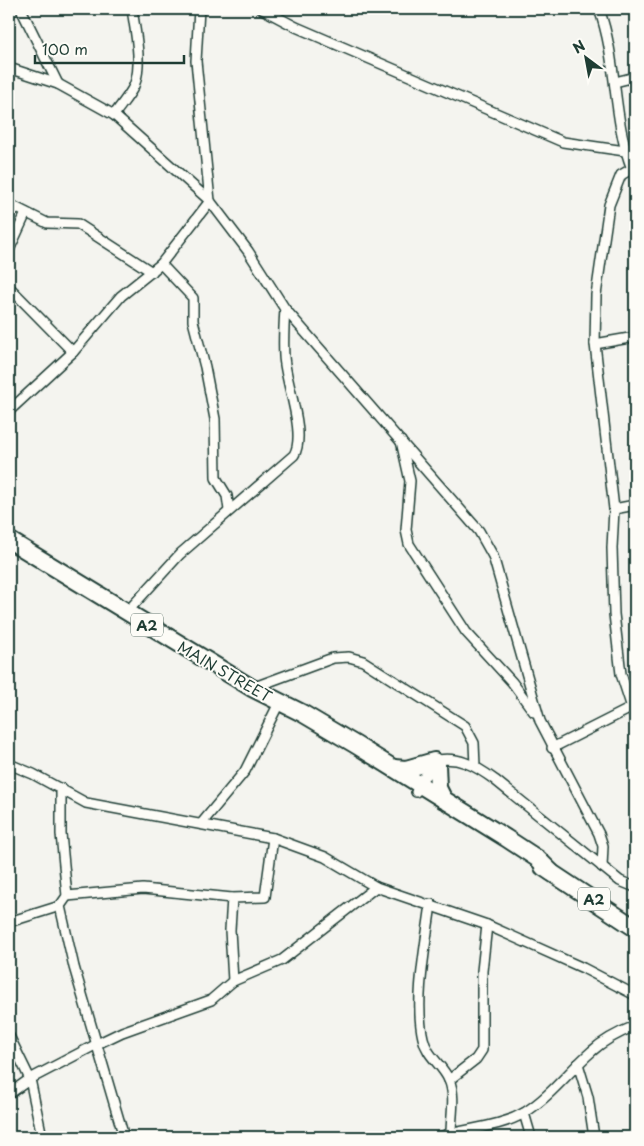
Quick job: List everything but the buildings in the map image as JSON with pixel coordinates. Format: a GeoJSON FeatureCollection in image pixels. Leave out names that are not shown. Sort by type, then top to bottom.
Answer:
{"type":"FeatureCollection","features":[{"type":"Feature","properties":{"kind":"highway","name":"MAIN STREET"},"geometry":{"type":"LineString","coordinates":[[9,540],[252,688],[302,713],[394,768],[415,786]]}},
{"type":"Feature","properties":{"kind":"highway","name":"MAIN STREET"},"geometry":{"type":"LineString","coordinates":[[283,705],[298,718],[415,786]]}},
{"type":"Feature","properties":{"kind":"highway"},"geometry":{"type":"LineString","coordinates":[[394,768],[406,769],[438,761],[438,788],[444,800]]}},
{"type":"Feature","properties":{"kind":"highway","name":"A2"},"geometry":{"type":"LineString","coordinates":[[415,786],[444,800],[538,858],[551,872]]}},
{"type":"Feature","properties":{"kind":"highway","name":"A2"},"geometry":{"type":"LineString","coordinates":[[415,786],[635,928]]}},
{"type":"Feature","properties":{"kind":"street"},"geometry":{"type":"LineString","coordinates":[[21,9],[58,84]]}},
{"type":"Feature","properties":{"kind":"street"},"geometry":{"type":"LineString","coordinates":[[114,115],[130,92],[136,78],[138,44],[132,9]]}},
{"type":"Feature","properties":{"kind":"street"},"geometry":{"type":"LineString","coordinates":[[9,411],[73,352],[121,296],[161,264],[210,201],[207,147],[196,61],[199,9]]}},
{"type":"Feature","properties":{"kind":"street"},"geometry":{"type":"LineString","coordinates":[[262,9],[296,27],[563,142],[625,151]]}},
{"type":"Feature","properties":{"kind":"street"},"geometry":{"type":"LineString","coordinates":[[599,9],[610,47],[625,151],[634,168],[621,175],[609,205],[596,296],[595,344],[614,509],[612,548],[614,614],[621,674],[635,717]]}},
{"type":"Feature","properties":{"kind":"street"},"geometry":{"type":"LineString","coordinates":[[9,68],[58,84],[114,115],[210,201],[248,251],[285,308],[479,531],[493,556],[540,721],[552,748],[595,822],[603,846],[602,867]]}},
{"type":"Feature","properties":{"kind":"street"},"geometry":{"type":"LineString","coordinates":[[615,82],[635,77]]}},
{"type":"Feature","properties":{"kind":"street"},"geometry":{"type":"LineString","coordinates":[[9,204],[47,223],[78,224],[152,272]]}},
{"type":"Feature","properties":{"kind":"street"},"geometry":{"type":"LineString","coordinates":[[9,250],[26,213]]}},
{"type":"Feature","properties":{"kind":"street"},"geometry":{"type":"LineString","coordinates":[[161,264],[193,298],[193,321],[205,367],[215,419],[216,478],[227,496],[229,510]]}},
{"type":"Feature","properties":{"kind":"street"},"geometry":{"type":"LineString","coordinates":[[9,287],[73,352]]}},
{"type":"Feature","properties":{"kind":"street"},"geometry":{"type":"LineString","coordinates":[[126,613],[180,554],[294,455],[298,448],[298,429],[284,357],[285,308]]}},
{"type":"Feature","properties":{"kind":"street"},"geometry":{"type":"LineString","coordinates":[[595,344],[635,337]]}},
{"type":"Feature","properties":{"kind":"street"},"geometry":{"type":"LineString","coordinates":[[400,439],[410,481],[406,530],[409,544],[466,632],[512,682],[540,721]]}},
{"type":"Feature","properties":{"kind":"street"},"geometry":{"type":"LineString","coordinates":[[614,509],[635,505]]}},
{"type":"Feature","properties":{"kind":"street"},"geometry":{"type":"LineString","coordinates":[[252,688],[333,658],[349,656],[363,661],[465,726],[474,743],[476,766]]}},
{"type":"Feature","properties":{"kind":"street"},"geometry":{"type":"LineString","coordinates":[[201,824],[245,772],[283,705]]}},
{"type":"Feature","properties":{"kind":"street"},"geometry":{"type":"LineString","coordinates":[[552,748],[631,708]]}},
{"type":"Feature","properties":{"kind":"street"},"geometry":{"type":"LineString","coordinates":[[415,786],[438,761],[466,762],[476,766],[496,780],[620,881],[635,887]]}},
{"type":"Feature","properties":{"kind":"street"},"geometry":{"type":"LineString","coordinates":[[9,764],[61,788],[86,803],[273,838],[325,857],[376,887],[487,924],[583,968],[635,995]]}},
{"type":"Feature","properties":{"kind":"street"},"geometry":{"type":"LineString","coordinates":[[9,922],[60,906],[67,896],[61,834],[61,788]]}},
{"type":"Feature","properties":{"kind":"street"},"geometry":{"type":"LineString","coordinates":[[67,896],[143,889],[232,898],[265,897],[273,838]]}},
{"type":"Feature","properties":{"kind":"street"},"geometry":{"type":"LineString","coordinates":[[9,1094],[30,1079],[97,1044],[122,1032],[211,1000],[233,981],[282,960],[376,887]]}},
{"type":"Feature","properties":{"kind":"street"},"geometry":{"type":"LineString","coordinates":[[232,898],[230,930],[233,981]]}},
{"type":"Feature","properties":{"kind":"street"},"geometry":{"type":"LineString","coordinates":[[430,904],[421,982],[422,1036],[426,1051],[449,1080],[452,1094],[451,1133]]}},
{"type":"Feature","properties":{"kind":"street"},"geometry":{"type":"LineString","coordinates":[[60,906],[74,967],[124,1137]]}},
{"type":"Feature","properties":{"kind":"street"},"geometry":{"type":"LineString","coordinates":[[449,1080],[476,1059],[482,1050],[482,971],[487,924]]}},
{"type":"Feature","properties":{"kind":"street"},"geometry":{"type":"LineString","coordinates":[[439,1137],[498,1124],[524,1113],[554,1089],[578,1064],[608,1039],[635,1026]]}},
{"type":"Feature","properties":{"kind":"street"},"geometry":{"type":"LineString","coordinates":[[9,1036],[30,1079],[42,1137]]}},
{"type":"Feature","properties":{"kind":"street"},"geometry":{"type":"LineString","coordinates":[[578,1064],[588,1096],[594,1137]]}},
{"type":"Feature","properties":{"kind":"street"},"geometry":{"type":"LineString","coordinates":[[524,1113],[531,1137]]}}]}
